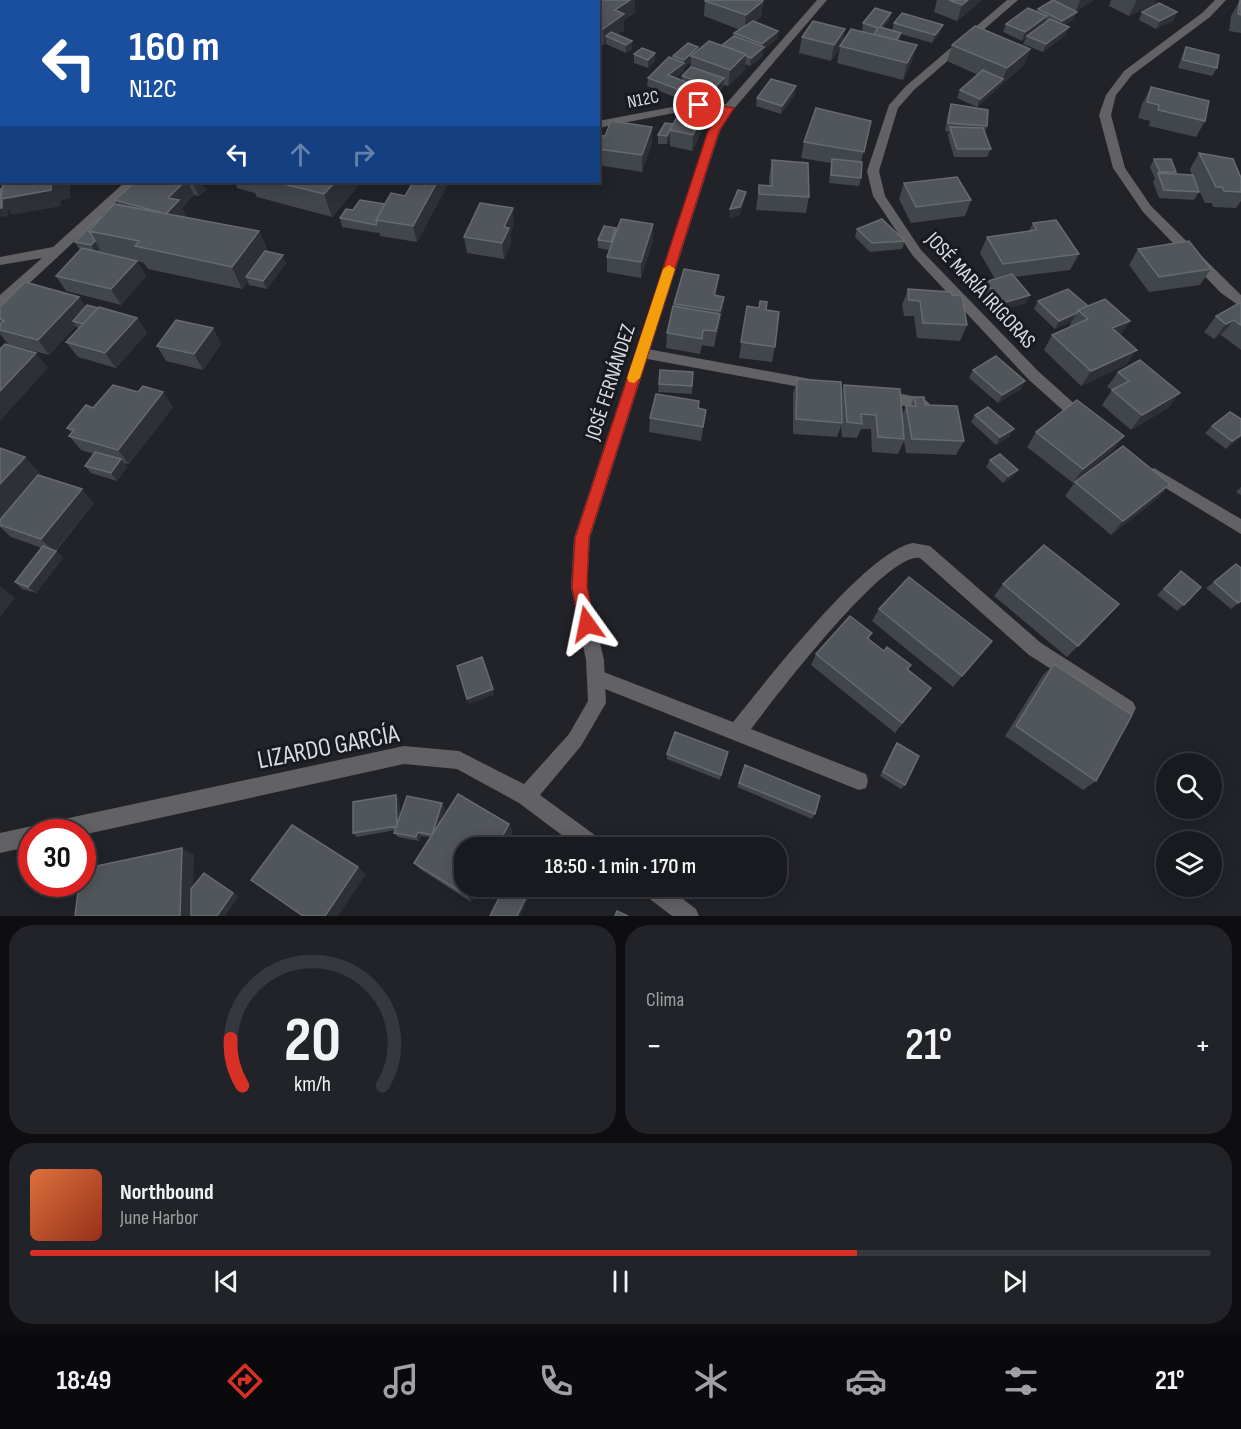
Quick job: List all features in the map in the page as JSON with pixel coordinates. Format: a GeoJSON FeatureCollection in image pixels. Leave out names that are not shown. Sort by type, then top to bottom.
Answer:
{"type":"FeatureCollection","features":[{"type":"Feature","properties":{"kind":"street","name":"JOSÉ FERNÁNDEZ"},"geometry":{"type":"LineString","coordinates":[[526,796],[575,740],[597,703],[596,677],[579,587],[582,538],[714,131],[729,108],[822,0]]}},
{"type":"Feature","properties":{"kind":"street","name":"JOSÉ MARÍA IRIGORAS"},"geometry":{"type":"LineString","coordinates":[[1013,0],[910,88],[893,107],[873,171],[879,196],[917,253],[1033,375],[1093,427]]}},
{"type":"Feature","properties":{"kind":"street"},"geometry":{"type":"LineString","coordinates":[[1221,0],[1206,15],[1128,73],[1112,95],[1105,115],[1119,168],[1147,209],[1226,290],[1241,302]]}},
{"type":"Feature","properties":{"kind":"street","name":"N12C"},"geometry":{"type":"LineString","coordinates":[[600,125],[699,105],[729,108]]}},
{"type":"Feature","properties":{"kind":"street"},"geometry":{"type":"LineString","coordinates":[[0,303],[53,251],[131,183]]}},
{"type":"Feature","properties":{"kind":"street"},"geometry":{"type":"LineString","coordinates":[[0,261],[53,251]]}},
{"type":"Feature","properties":{"kind":"street"},"geometry":{"type":"LineString","coordinates":[[642,353],[830,387]]}},
{"type":"Feature","properties":{"kind":"street"},"geometry":{"type":"LineString","coordinates":[[865,393],[923,404]]}},
{"type":"Feature","properties":{"kind":"street"},"geometry":{"type":"LineString","coordinates":[[1140,463],[1158,478],[1241,527]]}},
{"type":"Feature","properties":{"kind":"street"},"geometry":{"type":"LineString","coordinates":[[736,733],[838,610],[886,564],[908,550],[924,551],[1035,649],[1127,708]]}},
{"type":"Feature","properties":{"kind":"street"},"geometry":{"type":"LineString","coordinates":[[596,677],[859,781]]}},
{"type":"Feature","properties":{"kind":"street","name":"LIZARDO GARCÍA"},"geometry":{"type":"LineString","coordinates":[[96,822],[404,755],[459,760],[526,796],[581,837]]}},
{"type":"Feature","properties":{"kind":"street"},"geometry":{"type":"LineString","coordinates":[[0,843],[18,840]]}},
{"type":"Feature","properties":{"kind":"street"},"geometry":{"type":"LineString","coordinates":[[663,897],[688,916]]}},
{"type":"Feature","properties":{"kind":"building"},"geometry":{"type":"Polygon","coordinates":[[[600,0],[630,0],[615,10],[624,14],[603,29],[600,28],[600,0]]]}},
{"type":"Feature","properties":{"kind":"building"},"geometry":{"type":"Polygon","coordinates":[[[706,0],[761,0],[763,1],[746,15],[706,0]]]}},
{"type":"Feature","properties":{"kind":"building"},"geometry":{"type":"Polygon","coordinates":[[[949,0],[968,0],[962,5],[949,0]]]}},
{"type":"Feature","properties":{"kind":"building"},"geometry":{"type":"Polygon","coordinates":[[[1053,0],[1077,12],[1062,21],[1038,9],[1053,0]]]}},
{"type":"Feature","properties":{"kind":"building"},"geometry":{"type":"Polygon","coordinates":[[[1241,0],[1241,15],[1238,14],[1241,0]]]}},
{"type":"Feature","properties":{"kind":"building"},"geometry":{"type":"Polygon","coordinates":[[[1159,3],[1177,12],[1160,21],[1142,12],[1159,3]]]}},
{"type":"Feature","properties":{"kind":"building"},"geometry":{"type":"Polygon","coordinates":[[[875,8],[891,13],[880,27],[901,33],[896,40],[874,34],[878,28],[863,23],[875,8]]]}},
{"type":"Feature","properties":{"kind":"building"},"geometry":{"type":"Polygon","coordinates":[[[1028,8],[1047,16],[1025,32],[1006,24],[1028,8]]]}},
{"type":"Feature","properties":{"kind":"building"},"geometry":{"type":"Polygon","coordinates":[[[902,13],[943,25],[935,35],[894,23],[902,13]]]}},
{"type":"Feature","properties":{"kind":"building"},"geometry":{"type":"Polygon","coordinates":[[[1050,19],[1069,27],[1046,44],[1027,36],[1050,19]]]}},
{"type":"Feature","properties":{"kind":"building"},"geometry":{"type":"Polygon","coordinates":[[[753,21],[778,31],[762,44],[734,33],[753,21]]]}},
{"type":"Feature","properties":{"kind":"building"},"geometry":{"type":"Polygon","coordinates":[[[813,21],[845,29],[834,45],[802,37],[813,21]]]}},
{"type":"Feature","properties":{"kind":"building"},"geometry":{"type":"Polygon","coordinates":[[[975,26],[1030,49],[1007,68],[952,45],[975,26]]]}},
{"type":"Feature","properties":{"kind":"building"},"geometry":{"type":"Polygon","coordinates":[[[851,29],[917,45],[907,63],[840,46],[851,29]]]}},
{"type":"Feature","properties":{"kind":"building"},"geometry":{"type":"Polygon","coordinates":[[[611,32],[632,41],[626,45],[606,36],[611,32]]]}},
{"type":"Feature","properties":{"kind":"building"},"geometry":{"type":"Polygon","coordinates":[[[734,36],[764,47],[751,58],[722,45],[734,36]]]}},
{"type":"Feature","properties":{"kind":"building"},"geometry":{"type":"Polygon","coordinates":[[[709,41],[746,54],[730,70],[691,56],[709,41]]]}},
{"type":"Feature","properties":{"kind":"building"},"geometry":{"type":"Polygon","coordinates":[[[688,43],[698,47],[684,60],[673,56],[688,43]]]}},
{"type":"Feature","properties":{"kind":"building"},"geometry":{"type":"Polygon","coordinates":[[[1186,47],[1219,55],[1217,68],[1183,60],[1186,47]]]}},
{"type":"Feature","properties":{"kind":"building"},"geometry":{"type":"Polygon","coordinates":[[[642,48],[655,53],[648,60],[634,54],[642,48]]]}},
{"type":"Feature","properties":{"kind":"building"},"geometry":{"type":"Polygon","coordinates":[[[669,57],[684,63],[668,75],[686,82],[677,89],[648,78],[669,57]]]}},
{"type":"Feature","properties":{"kind":"building"},"geometry":{"type":"Polygon","coordinates":[[[691,67],[724,78],[715,87],[682,76],[691,67]]]}},
{"type":"Feature","properties":{"kind":"building"},"geometry":{"type":"Polygon","coordinates":[[[983,70],[1003,79],[980,99],[960,90],[983,70]]]}},
{"type":"Feature","properties":{"kind":"building"},"geometry":{"type":"Polygon","coordinates":[[[771,79],[796,86],[782,106],[757,98],[771,79]]]}},
{"type":"Feature","properties":{"kind":"building"},"geometry":{"type":"Polygon","coordinates":[[[1151,87],[1209,101],[1205,121],[1158,110],[1159,105],[1147,102],[1151,87]]]}},
{"type":"Feature","properties":{"kind":"building"},"geometry":{"type":"Polygon","coordinates":[[[697,99],[710,101],[693,135],[670,130],[685,102],[694,104],[697,99]]]}},
{"type":"Feature","properties":{"kind":"building"},"geometry":{"type":"Polygon","coordinates":[[[951,104],[988,110],[987,126],[948,123],[951,104]]]}},
{"type":"Feature","properties":{"kind":"building"},"geometry":{"type":"Polygon","coordinates":[[[816,108],[871,121],[864,152],[804,142],[816,108]]]}},
{"type":"Feature","properties":{"kind":"building"},"geometry":{"type":"Polygon","coordinates":[[[611,121],[652,127],[642,155],[600,149],[600,135],[605,136],[611,121]]]}},
{"type":"Feature","properties":{"kind":"building"},"geometry":{"type":"Polygon","coordinates":[[[665,123],[673,124],[667,136],[658,135],[665,123]]]}},
{"type":"Feature","properties":{"kind":"building"},"geometry":{"type":"Polygon","coordinates":[[[950,127],[983,128],[991,149],[957,149],[950,127]]]}},
{"type":"Feature","properties":{"kind":"building"},"geometry":{"type":"Polygon","coordinates":[[[1199,153],[1233,159],[1241,178],[1241,192],[1224,191],[1222,187],[1216,187],[1199,153]]]}},
{"type":"Feature","properties":{"kind":"building"},"geometry":{"type":"Polygon","coordinates":[[[832,159],[862,162],[861,178],[831,175],[832,159]]]}},
{"type":"Feature","properties":{"kind":"building"},"geometry":{"type":"Polygon","coordinates":[[[1154,159],[1171,159],[1176,172],[1160,172],[1154,159]]]}},
{"type":"Feature","properties":{"kind":"building"},"geometry":{"type":"Polygon","coordinates":[[[772,160],[808,163],[809,197],[759,194],[759,185],[772,186],[772,160]]]}},
{"type":"Feature","properties":{"kind":"building"},"geometry":{"type":"Polygon","coordinates":[[[1158,173],[1193,175],[1199,192],[1164,190],[1158,173]]]}},
{"type":"Feature","properties":{"kind":"building"},"geometry":{"type":"Polygon","coordinates":[[[957,177],[971,200],[916,207],[904,183],[957,177]]]}},
{"type":"Feature","properties":{"kind":"building"},"geometry":{"type":"Polygon","coordinates":[[[3,183],[56,183],[51,184],[51,190],[1,199],[3,183]]]}},
{"type":"Feature","properties":{"kind":"building"},"geometry":{"type":"Polygon","coordinates":[[[134,183],[183,183],[168,198],[179,200],[166,214],[115,200],[134,183]]]}},
{"type":"Feature","properties":{"kind":"building"},"geometry":{"type":"Polygon","coordinates":[[[280,183],[334,183],[324,194],[280,183]]]}},
{"type":"Feature","properties":{"kind":"building"},"geometry":{"type":"Polygon","coordinates":[[[412,183],[436,183],[413,226],[376,220],[391,193],[405,196],[412,183]]]}},
{"type":"Feature","properties":{"kind":"building"},"geometry":{"type":"Polygon","coordinates":[[[2,188],[2,208],[0,208],[0,189],[2,188]]]}},
{"type":"Feature","properties":{"kind":"building"},"geometry":{"type":"Polygon","coordinates":[[[738,190],[746,192],[740,207],[730,209],[738,190]]]}},
{"type":"Feature","properties":{"kind":"building"},"geometry":{"type":"Polygon","coordinates":[[[360,200],[385,204],[376,220],[376,225],[340,218],[346,209],[353,210],[360,200]]]}},
{"type":"Feature","properties":{"kind":"building"},"geometry":{"type":"Polygon","coordinates":[[[480,203],[513,208],[504,227],[509,228],[502,243],[464,237],[480,203]]]}},
{"type":"Feature","properties":{"kind":"building"},"geometry":{"type":"Polygon","coordinates":[[[114,204],[259,231],[232,267],[135,246],[139,241],[89,231],[114,204]]]}},
{"type":"Feature","properties":{"kind":"building"},"geometry":{"type":"Polygon","coordinates":[[[101,217],[89,231],[95,241],[91,245],[75,242],[101,217]]]}},
{"type":"Feature","properties":{"kind":"building"},"geometry":{"type":"Polygon","coordinates":[[[621,219],[653,224],[641,262],[607,257],[621,219]]]}},
{"type":"Feature","properties":{"kind":"building"},"geometry":{"type":"Polygon","coordinates":[[[882,219],[905,241],[872,243],[857,229],[882,219]]]}},
{"type":"Feature","properties":{"kind":"building"},"geometry":{"type":"Polygon","coordinates":[[[1056,220],[1079,254],[1003,264],[987,237],[1037,230],[1033,223],[1056,220]]]}},
{"type":"Feature","properties":{"kind":"building"},"geometry":{"type":"Polygon","coordinates":[[[604,226],[616,228],[611,242],[598,240],[604,226]]]}},
{"type":"Feature","properties":{"kind":"building"},"geometry":{"type":"Polygon","coordinates":[[[1189,241],[1211,269],[1159,277],[1138,249],[1189,241]]]}},
{"type":"Feature","properties":{"kind":"building"},"geometry":{"type":"Polygon","coordinates":[[[82,248],[137,261],[111,289],[56,276],[82,248]]]}},
{"type":"Feature","properties":{"kind":"building"},"geometry":{"type":"Polygon","coordinates":[[[265,251],[283,255],[263,281],[246,277],[265,251]]]}},
{"type":"Feature","properties":{"kind":"building"},"geometry":{"type":"Polygon","coordinates":[[[684,269],[719,275],[714,295],[724,297],[720,311],[674,304],[684,269]]]}},
{"type":"Feature","properties":{"kind":"building"},"geometry":{"type":"Polygon","coordinates":[[[1012,274],[1030,295],[1003,303],[985,282],[1012,274]]]}},
{"type":"Feature","properties":{"kind":"building"},"geometry":{"type":"Polygon","coordinates":[[[25,282],[79,297],[38,340],[0,330],[0,324],[4,321],[0,319],[0,307],[25,282]]]}},
{"type":"Feature","properties":{"kind":"building"},"geometry":{"type":"Polygon","coordinates":[[[908,289],[951,292],[952,295],[962,296],[967,325],[923,323],[920,301],[909,300],[908,289]]]}},
{"type":"Feature","properties":{"kind":"building"},"geometry":{"type":"Polygon","coordinates":[[[1068,289],[1088,306],[1059,321],[1038,301],[1068,289]]]}},
{"type":"Feature","properties":{"kind":"building"},"geometry":{"type":"Polygon","coordinates":[[[1105,299],[1130,321],[1112,328],[1137,350],[1091,371],[1052,335],[1088,319],[1078,310],[1105,299]]]}},
{"type":"Feature","properties":{"kind":"building"},"geometry":{"type":"Polygon","coordinates":[[[760,301],[767,302],[766,310],[779,312],[775,347],[741,342],[747,306],[759,308],[760,301]]]}},
{"type":"Feature","properties":{"kind":"building"},"geometry":{"type":"Polygon","coordinates":[[[1241,302],[1241,325],[1234,320],[1226,324],[1216,316],[1241,302]]]}},
{"type":"Feature","properties":{"kind":"building"},"geometry":{"type":"Polygon","coordinates":[[[87,305],[98,308],[83,324],[73,321],[87,305]]]}},
{"type":"Feature","properties":{"kind":"building"},"geometry":{"type":"Polygon","coordinates":[[[673,306],[720,314],[716,331],[703,330],[702,339],[667,333],[673,306]]]}},
{"type":"Feature","properties":{"kind":"building"},"geometry":{"type":"Polygon","coordinates":[[[99,307],[137,318],[105,353],[66,342],[99,307]]]}},
{"type":"Feature","properties":{"kind":"building"},"geometry":{"type":"Polygon","coordinates":[[[176,320],[213,328],[194,354],[157,346],[176,320]]]}},
{"type":"Feature","properties":{"kind":"building"},"geometry":{"type":"Polygon","coordinates":[[[5,344],[36,353],[0,391],[0,349],[5,344]]]}},
{"type":"Feature","properties":{"kind":"building"},"geometry":{"type":"Polygon","coordinates":[[[996,356],[1025,381],[1002,395],[973,370],[996,356]]]}},
{"type":"Feature","properties":{"kind":"building"},"geometry":{"type":"Polygon","coordinates":[[[1140,360],[1180,393],[1142,415],[1112,390],[1129,381],[1118,372],[1140,360]]]}},
{"type":"Feature","properties":{"kind":"building"},"geometry":{"type":"Polygon","coordinates":[[[660,370],[693,372],[692,386],[659,384],[660,370]]]}},
{"type":"Feature","properties":{"kind":"building"},"geometry":{"type":"Polygon","coordinates":[[[797,379],[841,382],[842,423],[796,419],[797,379]]]}},
{"type":"Feature","properties":{"kind":"building"},"geometry":{"type":"Polygon","coordinates":[[[113,385],[138,392],[143,386],[163,392],[118,450],[69,436],[74,430],[67,428],[86,405],[93,408],[113,385]]]}},
{"type":"Feature","properties":{"kind":"building"},"geometry":{"type":"Polygon","coordinates":[[[844,385],[900,389],[904,439],[878,437],[876,415],[861,414],[862,424],[847,422],[844,385]]]}},
{"type":"Feature","properties":{"kind":"building"},"geometry":{"type":"Polygon","coordinates":[[[656,394],[699,401],[698,408],[706,410],[703,427],[650,418],[656,394]]]}},
{"type":"Feature","properties":{"kind":"building"},"geometry":{"type":"Polygon","coordinates":[[[914,397],[924,397],[925,405],[957,406],[964,441],[912,439],[906,406],[916,406],[914,397]]]}},
{"type":"Feature","properties":{"kind":"building"},"geometry":{"type":"Polygon","coordinates":[[[1077,400],[1124,436],[1083,469],[1036,432],[1077,400]]]}},
{"type":"Feature","properties":{"kind":"building"},"geometry":{"type":"Polygon","coordinates":[[[988,407],[1014,429],[1000,437],[975,415],[988,407]]]}},
{"type":"Feature","properties":{"kind":"building"},"geometry":{"type":"Polygon","coordinates":[[[1230,412],[1241,419],[1241,435],[1232,441],[1212,426],[1230,412]]]}},
{"type":"Feature","properties":{"kind":"building"},"geometry":{"type":"Polygon","coordinates":[[[1123,446],[1170,484],[1123,521],[1075,482],[1123,446]]]}},
{"type":"Feature","properties":{"kind":"building"},"geometry":{"type":"Polygon","coordinates":[[[0,448],[25,457],[0,484],[0,448]]]}},
{"type":"Feature","properties":{"kind":"building"},"geometry":{"type":"Polygon","coordinates":[[[95,452],[121,459],[111,473],[85,466],[95,452]]]}},
{"type":"Feature","properties":{"kind":"building"},"geometry":{"type":"Polygon","coordinates":[[[1000,454],[1018,470],[1008,476],[990,460],[1000,454]]]}},
{"type":"Feature","properties":{"kind":"building"},"geometry":{"type":"Polygon","coordinates":[[[38,475],[82,489],[41,539],[0,525],[0,520],[38,475]]]}},
{"type":"Feature","properties":{"kind":"building"},"geometry":{"type":"Polygon","coordinates":[[[1044,545],[1119,604],[1078,646],[1003,584],[1044,545]]]}},
{"type":"Feature","properties":{"kind":"building"},"geometry":{"type":"Polygon","coordinates":[[[43,546],[56,551],[28,587],[15,582],[43,546]]]}},
{"type":"Feature","properties":{"kind":"building"},"geometry":{"type":"Polygon","coordinates":[[[1236,564],[1241,568],[1241,601],[1238,603],[1214,582],[1236,564]]]}},
{"type":"Feature","properties":{"kind":"building"},"geometry":{"type":"Polygon","coordinates":[[[1181,571],[1201,587],[1184,605],[1164,589],[1181,571]]]}},
{"type":"Feature","properties":{"kind":"building"},"geometry":{"type":"Polygon","coordinates":[[[909,577],[992,641],[962,676],[879,609],[909,577]]]}},
{"type":"Feature","properties":{"kind":"building"},"geometry":{"type":"Polygon","coordinates":[[[850,616],[872,633],[867,638],[884,651],[887,647],[911,665],[907,669],[931,688],[902,723],[816,654],[850,616]]]}},
{"type":"Feature","properties":{"kind":"building"},"geometry":{"type":"Polygon","coordinates":[[[482,657],[493,689],[467,699],[457,666],[482,657]]]}},
{"type":"Feature","properties":{"kind":"building"},"geometry":{"type":"Polygon","coordinates":[[[1054,664],[1132,715],[1096,781],[1016,726],[1054,664]]]}},
{"type":"Feature","properties":{"kind":"building"},"geometry":{"type":"Polygon","coordinates":[[[675,732],[728,752],[721,775],[667,754],[675,732]]]}},
{"type":"Feature","properties":{"kind":"building"},"geometry":{"type":"Polygon","coordinates":[[[897,743],[919,756],[905,785],[883,772],[897,743]]]}},
{"type":"Feature","properties":{"kind":"building"},"geometry":{"type":"Polygon","coordinates":[[[745,765],[820,796],[815,814],[739,783],[745,765]]]}},
{"type":"Feature","properties":{"kind":"building"},"geometry":{"type":"Polygon","coordinates":[[[458,794],[509,824],[502,837],[454,837],[454,888],[414,863],[458,794]]]}},
{"type":"Feature","properties":{"kind":"building"},"geometry":{"type":"Polygon","coordinates":[[[396,795],[397,826],[353,833],[353,802],[396,795]]]}},
{"type":"Feature","properties":{"kind":"building"},"geometry":{"type":"Polygon","coordinates":[[[407,796],[442,803],[432,835],[418,832],[416,837],[394,833],[407,796]]]}},
{"type":"Feature","properties":{"kind":"building"},"geometry":{"type":"Polygon","coordinates":[[[292,825],[358,867],[325,916],[303,916],[251,880],[292,825]]]}},
{"type":"Feature","properties":{"kind":"building"},"geometry":{"type":"Polygon","coordinates":[[[182,848],[180,916],[75,916],[77,897],[96,897],[96,866],[182,848]]]}},
{"type":"Feature","properties":{"kind":"building"},"geometry":{"type":"Polygon","coordinates":[[[204,873],[233,893],[217,916],[191,916],[191,889],[204,873]]]}},
{"type":"Feature","properties":{"kind":"building"},"geometry":{"type":"Polygon","coordinates":[[[500,897],[526,897],[517,916],[490,916],[500,897]]]}},
{"type":"Feature","properties":{"kind":"building"},"geometry":{"type":"Polygon","coordinates":[[[617,911],[628,916],[615,916],[617,911]]]}},
{"type":"Feature","properties":{"kind":"slow traffic"},"geometry":{"type":"LineString","coordinates":[[634,378],[669,269]]}},
{"type":"Feature","properties":{"kind":"route"},"geometry":{"type":"LineString","coordinates":[[587,624],[579,587],[582,538],[714,131],[729,108],[699,105]]}}]}
